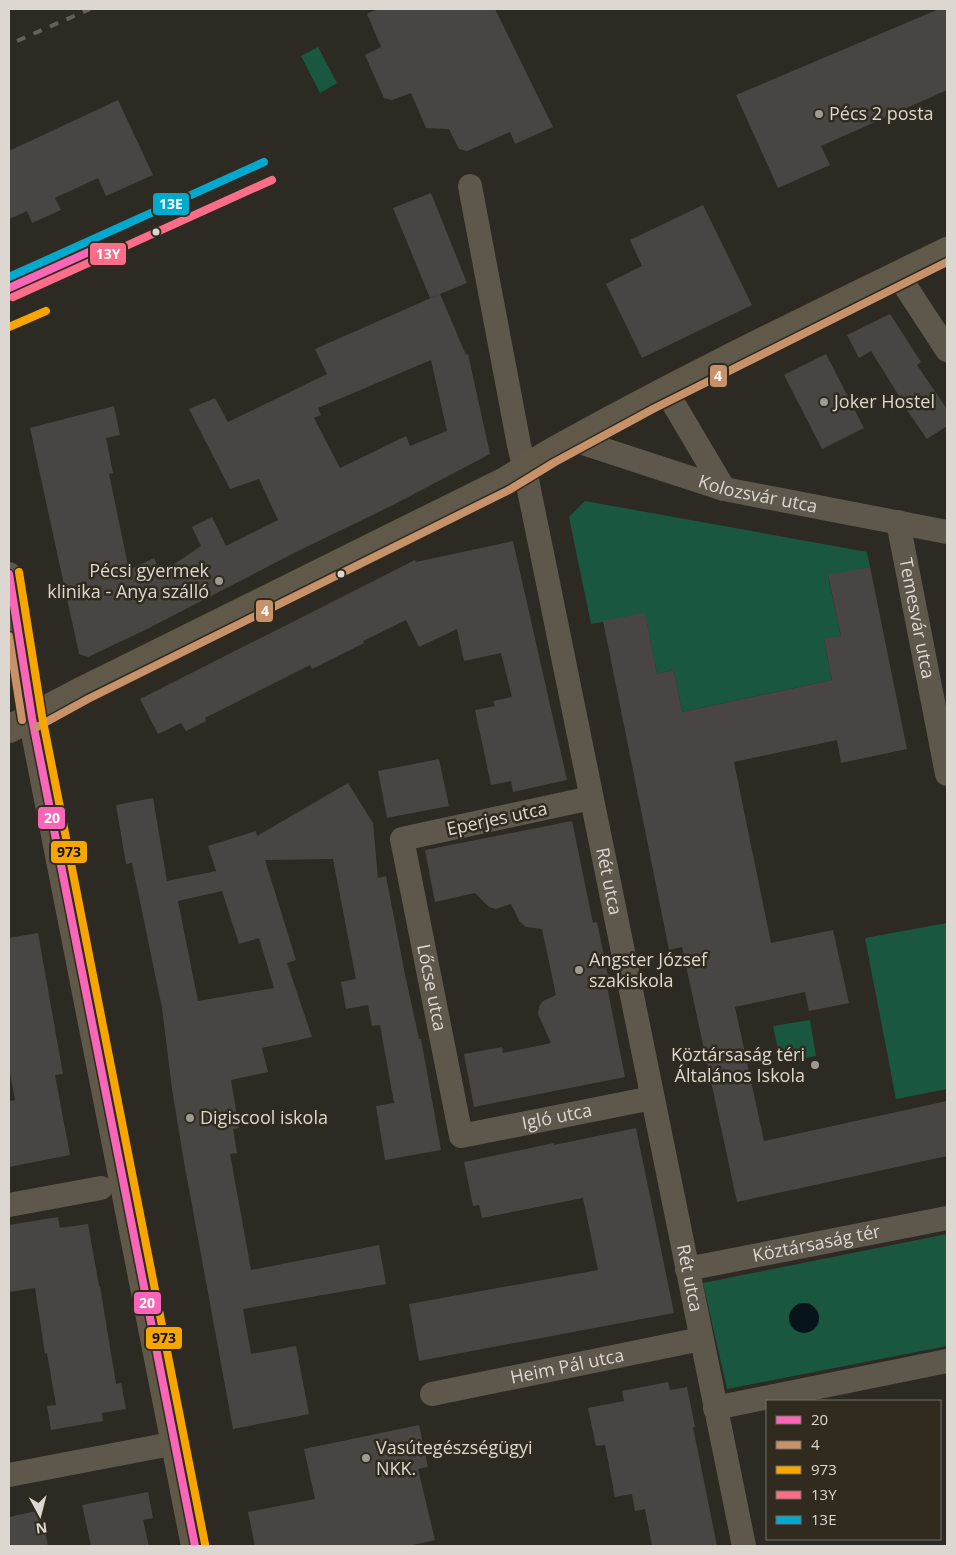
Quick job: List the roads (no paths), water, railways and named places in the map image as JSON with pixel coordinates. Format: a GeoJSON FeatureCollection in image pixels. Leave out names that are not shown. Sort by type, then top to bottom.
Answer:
{"type":"FeatureCollection","features":[{"type":"Feature","properties":{"kind":"street","name":"Rét utca"},"geometry":{"type":"LineString","coordinates":[[470,186],[519,445],[744,1546]]}},
{"type":"Feature","properties":{"kind":"street"},"geometry":{"type":"LineString","coordinates":[[20,723],[83,690],[505,482],[574,440],[666,391],[947,251]]}},
{"type":"Feature","properties":{"kind":"street"},"geometry":{"type":"LineString","coordinates":[[898,275],[947,350]]}},
{"type":"Feature","properties":{"kind":"street"},"geometry":{"type":"LineString","coordinates":[[666,391],[724,489]]}},
{"type":"Feature","properties":{"kind":"street","name":"Kolozsvár utca"},"geometry":{"type":"LineString","coordinates":[[574,440],[724,489],[947,532]]}},
{"type":"Feature","properties":{"kind":"street","name":"Temesvár utca"},"geometry":{"type":"LineString","coordinates":[[898,522],[947,774]]}},
{"type":"Feature","properties":{"kind":"street"},"geometry":{"type":"LineString","coordinates":[[9,574],[20,723],[176,1443],[195,1546]]}},
{"type":"Feature","properties":{"kind":"street","name":"Eperjes utca"},"geometry":{"type":"LineString","coordinates":[[402,839],[592,798]]}},
{"type":"Feature","properties":{"kind":"street","name":"Lőcse utca"},"geometry":{"type":"LineString","coordinates":[[402,839],[461,1136]]}},
{"type":"Feature","properties":{"kind":"street","name":"Igló utca"},"geometry":{"type":"LineString","coordinates":[[461,1136],[652,1098]]}},
{"type":"Feature","properties":{"kind":"street"},"geometry":{"type":"LineString","coordinates":[[9,1205],[101,1188]]}},
{"type":"Feature","properties":{"kind":"street","name":"Köztársaság tér"},"geometry":{"type":"LineString","coordinates":[[687,1269],[947,1218]]}},
{"type":"Feature","properties":{"kind":"street","name":"Heim Pál utca"},"geometry":{"type":"LineString","coordinates":[[432,1394],[702,1339]]}},
{"type":"Feature","properties":{"kind":"street"},"geometry":{"type":"LineString","coordinates":[[715,1408],[947,1361]]}},
{"type":"Feature","properties":{"kind":"street"},"geometry":{"type":"LineString","coordinates":[[9,1475],[176,1443]]}},
{"type":"Feature","properties":{"kind":"railway"},"geometry":{"type":"LineString","coordinates":[[17,41],[90,9]]}},
{"type":"Feature","properties":{"kind":"place","name":"Pécs 2 posta"},"geometry":{"type":"Point","coordinates":[819,114]}},
{"type":"Feature","properties":{"kind":"place","name":"Joker Hostel"},"geometry":{"type":"Point","coordinates":[824,402]}},
{"type":"Feature","properties":{"kind":"place","name":"Pécsi gyermek klinika - Anya szálló"},"geometry":{"type":"Point","coordinates":[219,581]}},
{"type":"Feature","properties":{"kind":"place","name":"Angster József szakiskola"},"geometry":{"type":"Point","coordinates":[579,970]}},
{"type":"Feature","properties":{"kind":"place","name":"Köztársaság téri Általános Iskola"},"geometry":{"type":"Point","coordinates":[815,1065]}},
{"type":"Feature","properties":{"kind":"place","name":"Digiscool iskola"},"geometry":{"type":"Point","coordinates":[190,1118]}},
{"type":"Feature","properties":{"kind":"place","name":"Vasútegészségügyi NKK."},"geometry":{"type":"Point","coordinates":[366,1458]}}]}
